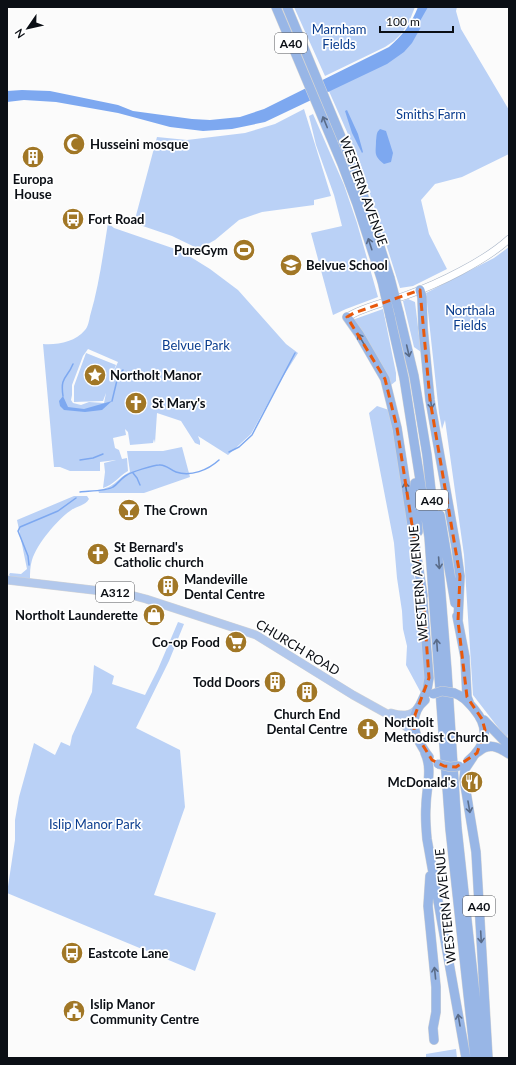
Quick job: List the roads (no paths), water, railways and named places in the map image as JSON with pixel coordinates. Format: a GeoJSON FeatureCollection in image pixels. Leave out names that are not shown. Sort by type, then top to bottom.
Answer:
{"type":"FeatureCollection","features":[{"type":"Feature","properties":{"kind":"highway","name":"WESTERN AVENUE"},"geometry":{"type":"LineString","coordinates":[[276,7],[318,106],[386,280]]}},
{"type":"Feature","properties":{"kind":"highway","name":"WESTERN AVENUE"},"geometry":{"type":"LineString","coordinates":[[287,7],[327,102],[365,200],[395,315],[414,376],[427,455],[437,543],[457,828],[482,1058]]}},
{"type":"Feature","properties":{"kind":"highway"},"geometry":{"type":"LineString","coordinates":[[420,290],[422,297],[423,328],[430,400],[460,576],[458,621]]}},
{"type":"Feature","properties":{"kind":"highway","name":"WESTERN AVENUE"},"geometry":{"type":"LineString","coordinates":[[395,315],[429,537],[450,829],[475,1058]]}},
{"type":"Feature","properties":{"kind":"highway"},"geometry":{"type":"LineString","coordinates":[[347,317],[359,334],[385,379],[397,428],[423,596]]}},
{"type":"Feature","properties":{"kind":"highway","name":"A40"},"geometry":{"type":"LineString","coordinates":[[411,418],[429,678],[427,690],[420,705]]}},
{"type":"Feature","properties":{"kind":"highway","name":"A40"},"geometry":{"type":"LineString","coordinates":[[427,455],[465,657],[467,697],[469,702]]}},
{"type":"Feature","properties":{"kind":"highway","name":"A312"},"geometry":{"type":"LineString","coordinates":[[509,746],[494,733],[469,702],[454,693],[446,691],[433,694],[420,705],[415,715],[414,728],[418,740],[425,753],[438,764],[450,767],[459,766],[484,747],[490,746],[497,747],[509,754]]}},
{"type":"Feature","properties":{"kind":"highway","name":"A312"},"geometry":{"type":"LineString","coordinates":[[475,755],[482,744],[485,734],[483,723],[479,714]]}},
{"type":"Feature","properties":{"kind":"highway"},"geometry":{"type":"LineString","coordinates":[[425,753],[428,760],[429,769],[426,826],[431,863],[466,1058]]}},
{"type":"Feature","properties":{"kind":"highway","name":"A40"},"geometry":{"type":"LineString","coordinates":[[475,755],[465,769],[464,779],[476,852],[488,1058]]}},
{"type":"Feature","properties":{"kind":"highway"},"geometry":{"type":"LineString","coordinates":[[431,863],[428,906],[436,987],[436,1012],[433,1028],[434,1040]]}},
{"type":"Feature","properties":{"kind":"main road","name":"CHURCH ROAD"},"geometry":{"type":"LineString","coordinates":[[7,580],[56,587],[120,593],[146,599],[256,635],[375,707]]}},
{"type":"Feature","properties":{"kind":"main road","name":"A312"},"geometry":{"type":"LineString","coordinates":[[375,707],[403,716],[414,712],[420,705]]}},
{"type":"Feature","properties":{"kind":"main road","name":"A312"},"geometry":{"type":"LineString","coordinates":[[375,707],[402,723],[418,740]]}},
{"type":"Feature","properties":{"kind":"street"},"geometry":{"type":"LineString","coordinates":[[347,317],[420,290],[444,279],[500,247],[509,239]]}},
{"type":"Feature","properties":{"kind":"water"},"geometry":{"type":"Polygon","coordinates":[[[418,7],[428,7],[420,21],[421,27],[412,43],[404,52],[387,64],[265,122],[232,129],[203,131],[170,127],[118,113],[56,102],[24,100],[7,102],[7,91],[50,91],[118,105],[133,111],[192,119],[210,120],[240,117],[264,109],[389,47],[406,29],[418,7]]]}},
{"type":"Feature","properties":{"kind":"water"},"geometry":{"type":"Polygon","coordinates":[[[347,110],[358,134],[362,153],[352,133],[345,111],[347,110]]]}},
{"type":"Feature","properties":{"kind":"water"},"geometry":{"type":"Polygon","coordinates":[[[380,129],[386,131],[393,153],[391,162],[384,164],[376,154],[376,141],[380,129]]]}},
{"type":"Feature","properties":{"kind":"water"},"geometry":{"type":"Polygon","coordinates":[[[63,396],[68,407],[84,409],[112,401],[102,410],[85,412],[64,410],[60,406],[59,401],[63,396]]]}},
{"type":"Feature","properties":{"kind":"waterway"},"geometry":{"type":"LineString","coordinates":[[229,452],[239,447],[252,435],[295,353]]}},
{"type":"Feature","properties":{"kind":"waterway"},"geometry":{"type":"LineString","coordinates":[[63,396],[63,381],[73,364]]}},
{"type":"Feature","properties":{"kind":"waterway"},"geometry":{"type":"LineString","coordinates":[[112,401],[118,376],[123,370]]}},
{"type":"Feature","properties":{"kind":"waterway"},"geometry":{"type":"LineString","coordinates":[[80,460],[93,458],[103,454]]}},
{"type":"Feature","properties":{"kind":"waterway"},"geometry":{"type":"LineString","coordinates":[[80,492],[110,488],[115,486],[129,474],[152,466],[164,465],[176,472],[188,474],[205,470],[219,460]]}},
{"type":"Feature","properties":{"kind":"waterway"},"geometry":{"type":"LineString","coordinates":[[133,473],[140,485]]}},
{"type":"Feature","properties":{"kind":"waterway"},"geometry":{"type":"LineString","coordinates":[[29,565],[28,556],[18,531],[20,527],[58,511],[76,498]]}},
{"type":"Feature","properties":{"kind":"place","name":"Husseini mosque"},"geometry":{"type":"Point","coordinates":[74,144]}},
{"type":"Feature","properties":{"kind":"place","name":"Europa House"},"geometry":{"type":"Point","coordinates":[33,157]}},
{"type":"Feature","properties":{"kind":"place","name":"Fort Road"},"geometry":{"type":"Point","coordinates":[73,219]}},
{"type":"Feature","properties":{"kind":"place","name":"PureGym"},"geometry":{"type":"Point","coordinates":[244,250]}},
{"type":"Feature","properties":{"kind":"place","name":"Belvue School"},"geometry":{"type":"Point","coordinates":[291,265]}},
{"type":"Feature","properties":{"kind":"place","name":"Northolt Manor"},"geometry":{"type":"Point","coordinates":[95,375]}},
{"type":"Feature","properties":{"kind":"place","name":"St Mary's"},"geometry":{"type":"Point","coordinates":[136,403]}},
{"type":"Feature","properties":{"kind":"place","name":"The Crown"},"geometry":{"type":"Point","coordinates":[129,510]}},
{"type":"Feature","properties":{"kind":"place","name":"St Bernard's Catholic church"},"geometry":{"type":"Point","coordinates":[98,554]}},
{"type":"Feature","properties":{"kind":"place","name":"Mandeville Dental Centre"},"geometry":{"type":"Point","coordinates":[168,586]}},
{"type":"Feature","properties":{"kind":"place","name":"Northolt Launderette"},"geometry":{"type":"Point","coordinates":[154,615]}},
{"type":"Feature","properties":{"kind":"place","name":"Co-op Food"},"geometry":{"type":"Point","coordinates":[236,642]}},
{"type":"Feature","properties":{"kind":"place","name":"Todd Doors"},"geometry":{"type":"Point","coordinates":[275,682]}},
{"type":"Feature","properties":{"kind":"place","name":"Church End Dental Centre"},"geometry":{"type":"Point","coordinates":[307,692]}},
{"type":"Feature","properties":{"kind":"place","name":"Northolt Methodist Church"},"geometry":{"type":"Point","coordinates":[368,729]}},
{"type":"Feature","properties":{"kind":"place","name":"McDonald's"},"geometry":{"type":"Point","coordinates":[472,782]}},
{"type":"Feature","properties":{"kind":"place","name":"Eastcote Lane"},"geometry":{"type":"Point","coordinates":[72,953]}},
{"type":"Feature","properties":{"kind":"place","name":"Islip Manor Community Centre"},"geometry":{"type":"Point","coordinates":[74,1011]}},
{"type":"Feature","properties":{"kind":"park label","name":"Marnham Fields"},"geometry":{"type":"Point","coordinates":[339,36]}},
{"type":"Feature","properties":{"kind":"park label","name":"Smiths Farm"},"geometry":{"type":"Point","coordinates":[431,114]}},
{"type":"Feature","properties":{"kind":"park label","name":"Northala Fields"},"geometry":{"type":"Point","coordinates":[470,318]}},
{"type":"Feature","properties":{"kind":"park label","name":"Belvue Park"},"geometry":{"type":"Point","coordinates":[196,345]}},
{"type":"Feature","properties":{"kind":"park label","name":"Islip Manor Park"},"geometry":{"type":"Point","coordinates":[95,824]}}]}
